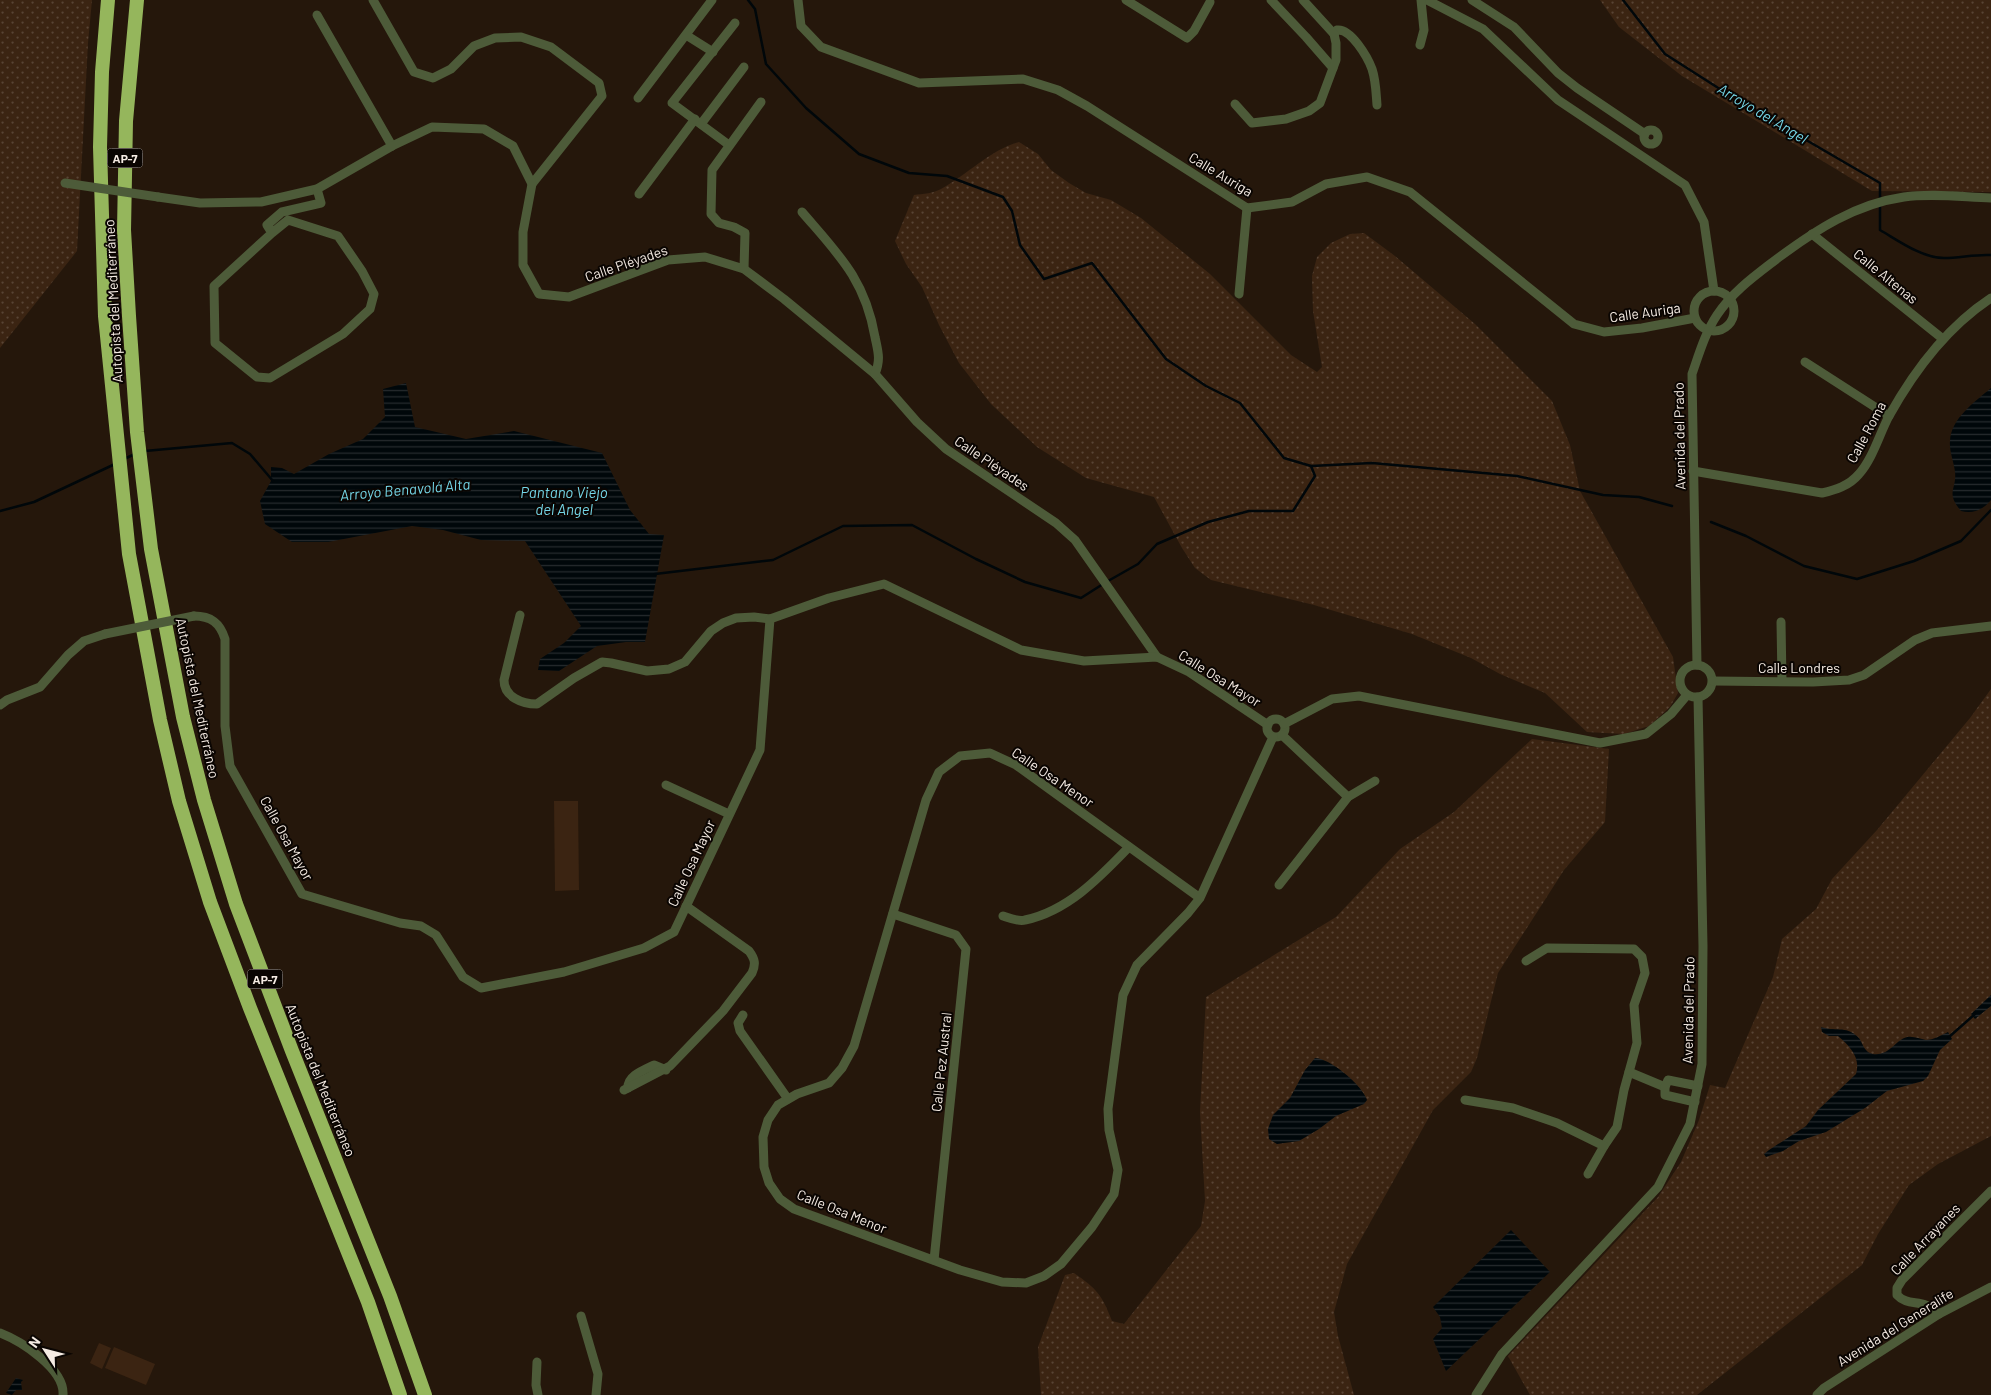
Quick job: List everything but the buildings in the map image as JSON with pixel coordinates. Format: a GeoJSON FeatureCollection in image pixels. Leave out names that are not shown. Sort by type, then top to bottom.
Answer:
{"type":"FeatureCollection","features":[{"type":"Feature","properties":{"kind":"highway","name":"Autopista del Mediterráneo"},"geometry":{"type":"LineString","coordinates":[[108,0],[102,72],[100,147],[105,316],[129,554],[160,720],[180,802],[210,902],[253,1018],[368,1302],[400,1395]]}},
{"type":"Feature","properties":{"kind":"highway","name":"Autopista del Mediterráneo"},"geometry":{"type":"LineString","coordinates":[[136,0],[126,121],[124,230],[129,316],[137,432],[151,549],[183,717],[204,800],[236,904],[292,1051],[390,1296],[425,1395]]}},
{"type":"Feature","properties":{"kind":"street"},"geometry":{"type":"LineString","coordinates":[[66,183],[200,203],[261,202],[317,189],[392,146],[432,127],[484,129],[513,146],[532,184],[602,96],[599,84],[551,47],[522,37],[495,38],[474,46],[452,69],[433,78],[414,72],[372,0]]}},
{"type":"Feature","properties":{"kind":"street"},"geometry":{"type":"LineString","coordinates":[[638,98],[712,0]]}},
{"type":"Feature","properties":{"kind":"street","name":"Calle Auriga"},"geometry":{"type":"LineString","coordinates":[[798,0],[801,26],[821,47],[919,83],[1023,79],[1058,90],[1087,106],[1247,208],[1292,202],[1326,184],[1367,177],[1410,192],[1574,324],[1604,332],[1642,328],[1695,318]]}},
{"type":"Feature","properties":{"kind":"street"},"geometry":{"type":"LineString","coordinates":[[1126,0],[1187,38],[1194,31],[1210,2]]}},
{"type":"Feature","properties":{"kind":"street"},"geometry":{"type":"LineString","coordinates":[[1271,0],[1306,36],[1333,68]]}},
{"type":"Feature","properties":{"kind":"street"},"geometry":{"type":"LineString","coordinates":[[1235,104],[1252,123],[1286,119],[1309,111],[1320,103],[1336,60],[1334,34],[1303,0]]}},
{"type":"Feature","properties":{"kind":"street"},"geometry":{"type":"LineString","coordinates":[[1420,45],[1424,30],[1421,0]]}},
{"type":"Feature","properties":{"kind":"street"},"geometry":{"type":"LineString","coordinates":[[1426,0],[1483,29],[1558,100],[1685,185],[1704,222],[1714,292]]}},
{"type":"Feature","properties":{"kind":"street"},"geometry":{"type":"LineString","coordinates":[[1472,0],[1514,27],[1558,73],[1577,88],[1646,134]]}},
{"type":"Feature","properties":{"kind":"street"},"geometry":{"type":"LineString","coordinates":[[317,15],[392,146]]}},
{"type":"Feature","properties":{"kind":"street"},"geometry":{"type":"LineString","coordinates":[[730,144],[672,103],[735,23]]}},
{"type":"Feature","properties":{"kind":"street"},"geometry":{"type":"LineString","coordinates":[[1334,34],[1337,30],[1342,29],[1348,32],[1359,46],[1372,68],[1377,105]]}},
{"type":"Feature","properties":{"kind":"street"},"geometry":{"type":"LineString","coordinates":[[686,35],[713,52]]}},
{"type":"Feature","properties":{"kind":"street"},"geometry":{"type":"LineString","coordinates":[[639,194],[744,67]]}},
{"type":"Feature","properties":{"kind":"street"},"geometry":{"type":"LineString","coordinates":[[744,269],[745,233],[734,226],[719,223],[711,214],[712,170],[761,102]]}},
{"type":"Feature","properties":{"kind":"street","name":"Calle Pléyades"},"geometry":{"type":"LineString","coordinates":[[532,184],[524,232],[523,265],[539,294],[569,297],[668,260],[705,257],[744,269],[784,299],[875,374],[917,422],[946,450],[1056,523],[1075,540],[1157,657]]}},
{"type":"Feature","properties":{"kind":"street"},"geometry":{"type":"LineString","coordinates":[[272,233],[267,225],[282,212],[321,203],[317,189]]}},
{"type":"Feature","properties":{"kind":"street","name":"Avenida del Prado"},"geometry":{"type":"LineString","coordinates":[[1697,665],[1692,374],[1708,330],[1730,298],[1747,281],[1834,220],[1861,208],[1904,197],[1932,195],[1991,198]]}},
{"type":"Feature","properties":{"kind":"street"},"geometry":{"type":"LineString","coordinates":[[1239,294],[1247,208]]}},
{"type":"Feature","properties":{"kind":"street"},"geometry":{"type":"LineString","coordinates":[[802,212],[849,268],[866,298],[880,362],[875,374]]}},
{"type":"Feature","properties":{"kind":"street"},"geometry":{"type":"LineString","coordinates":[[288,220],[338,236],[362,271],[374,294],[370,309],[343,334],[270,378],[258,377],[215,343],[214,286],[272,233],[288,220]]}},
{"type":"Feature","properties":{"kind":"street","name":"Calle Altenas"},"geometry":{"type":"LineString","coordinates":[[1812,234],[1943,339]]}},
{"type":"Feature","properties":{"kind":"street"},"geometry":{"type":"LineString","coordinates":[[1720,292],[1730,298],[1734,310],[1731,323],[1720,330],[1708,330],[1698,323],[1695,318],[1695,306],[1702,295],[1720,292]]}},
{"type":"Feature","properties":{"kind":"street","name":"Calle Roma"},"geometry":{"type":"LineString","coordinates":[[1693,471],[1822,493],[1841,488],[1859,475],[1889,416],[1914,375],[1943,339],[1980,305],[1991,298]]}},
{"type":"Feature","properties":{"kind":"street"},"geometry":{"type":"LineString","coordinates":[[1805,362],[1889,416]]}},
{"type":"Feature","properties":{"kind":"street","name":"Calle Osa Mayor"},"geometry":{"type":"LineString","coordinates":[[0,705],[7,700],[40,687],[68,655],[84,641],[105,634],[194,616],[211,618],[222,631],[225,639],[224,726],[230,766],[302,894],[400,923],[421,926],[436,935],[464,976],[481,988],[564,972],[644,948],[674,932],[760,750],[770,619],[829,598],[884,584],[1021,650],[1084,661],[1157,657],[1189,672],[1268,725]]}},
{"type":"Feature","properties":{"kind":"street"},"geometry":{"type":"LineString","coordinates":[[520,615],[504,686],[509,695],[517,700],[537,704],[574,678],[602,662],[648,671],[669,669],[685,662],[711,631],[723,623],[745,618],[770,619]]}},
{"type":"Feature","properties":{"kind":"street"},"geometry":{"type":"LineString","coordinates":[[1781,622],[1782,681]]}},
{"type":"Feature","properties":{"kind":"street","name":"Calle Londres"},"geometry":{"type":"LineString","coordinates":[[1713,681],[1813,682],[1849,680],[1864,675],[1915,640],[1932,633],[1991,626]]}},
{"type":"Feature","properties":{"kind":"street"},"geometry":{"type":"LineString","coordinates":[[1697,665],[1708,670],[1713,681],[1711,689],[1705,695],[1698,697],[1687,695],[1682,690],[1680,683],[1684,670],[1690,666],[1697,665]]}},
{"type":"Feature","properties":{"kind":"street"},"geometry":{"type":"LineString","coordinates":[[1284,724],[1332,700],[1359,696],[1600,743],[1646,734],[1671,714],[1687,695]]}},
{"type":"Feature","properties":{"kind":"street","name":"Avenida del Prado"},"geometry":{"type":"LineString","coordinates":[[1476,1395],[1502,1354],[1658,1186],[1690,1124],[1702,1064],[1703,946],[1698,697]]}},
{"type":"Feature","properties":{"kind":"street"},"geometry":{"type":"LineString","coordinates":[[1278,736],[1285,732],[1284,724],[1278,719],[1268,725],[1268,732],[1278,736],[1348,797]]}},
{"type":"Feature","properties":{"kind":"street","name":"Calle Osa Menor"},"geometry":{"type":"LineString","coordinates":[[1200,898],[1016,765],[990,753],[960,756],[939,772],[926,800],[854,1046],[829,1083],[788,1099],[778,1105],[768,1120],[763,1137],[764,1167],[770,1183],[780,1199],[794,1209],[960,1270],[1002,1282],[1026,1283],[1044,1276],[1061,1264],[1092,1227],[1114,1194],[1118,1170],[1109,1130],[1108,1109],[1123,994],[1137,965],[1188,913],[1200,898],[1278,736]]}},
{"type":"Feature","properties":{"kind":"street"},"geometry":{"type":"LineString","coordinates":[[1279,885],[1348,797],[1375,781]]}},
{"type":"Feature","properties":{"kind":"street"},"geometry":{"type":"LineString","coordinates":[[666,785],[729,814]]}},
{"type":"Feature","properties":{"kind":"street"},"geometry":{"type":"LineString","coordinates":[[1003,916],[1024,921],[1058,907],[1096,881],[1129,847]]}},
{"type":"Feature","properties":{"kind":"street"},"geometry":{"type":"LineString","coordinates":[[626,1089],[666,1070],[723,1011],[752,973],[755,966],[755,959],[749,951],[686,906]]}},
{"type":"Feature","properties":{"kind":"street","name":"Calle Pez Austral"},"geometry":{"type":"LineString","coordinates":[[893,914],[956,935],[966,949],[934,1260]]}},
{"type":"Feature","properties":{"kind":"street"},"geometry":{"type":"LineString","coordinates":[[1526,961],[1547,948],[1634,949],[1642,957],[1644,973],[1634,1005],[1637,1043],[1617,1128],[1588,1174]]}},
{"type":"Feature","properties":{"kind":"street"},"geometry":{"type":"LineString","coordinates":[[743,1015],[738,1023],[740,1031],[788,1099]]}},
{"type":"Feature","properties":{"kind":"street"},"geometry":{"type":"LineString","coordinates":[[1629,1072],[1664,1087]]}},
{"type":"Feature","properties":{"kind":"street"},"geometry":{"type":"LineString","coordinates":[[1694,1102],[1665,1095],[1664,1087],[1668,1080],[1698,1086]]}},
{"type":"Feature","properties":{"kind":"street"},"geometry":{"type":"LineString","coordinates":[[1465,1100],[1513,1108],[1557,1123],[1604,1146]]}},
{"type":"Feature","properties":{"kind":"street","name":"Calle Arrayanes"},"geometry":{"type":"LineString","coordinates":[[1939,1314],[1931,1306],[1902,1300],[1897,1295],[1897,1288],[1902,1280],[1991,1191]]}},
{"type":"Feature","properties":{"kind":"street","name":"Avenida del Generalife"},"geometry":{"type":"LineString","coordinates":[[1817,1395],[1824,1388],[1939,1314],[1991,1287]]}},
{"type":"Feature","properties":{"kind":"street"},"geometry":{"type":"LineString","coordinates":[[581,1316],[598,1374],[596,1395]]}},
{"type":"Feature","properties":{"kind":"street"},"geometry":{"type":"LineString","coordinates":[[0,1333],[10,1337],[45,1361],[60,1381],[63,1395]]}},
{"type":"Feature","properties":{"kind":"street"},"geometry":{"type":"LineString","coordinates":[[537,1362],[536,1384],[538,1395]]}},
{"type":"Feature","properties":{"kind":"shaded area"},"geometry":{"type":"Polygon","coordinates":[[[0,0],[92,0],[77,251],[0,348],[0,0]]]}},
{"type":"Feature","properties":{"kind":"shaded area"},"geometry":{"type":"Polygon","coordinates":[[[1600,0],[1991,0],[1991,192],[1872,191],[1682,76],[1619,27],[1600,0]]]}},
{"type":"Feature","properties":{"kind":"shaded area"},"geometry":{"type":"Polygon","coordinates":[[[1019,142],[1038,154],[1051,170],[1069,183],[1086,193],[1111,200],[1141,218],[1210,274],[1291,355],[1317,372],[1322,367],[1313,311],[1312,276],[1317,257],[1331,243],[1350,234],[1364,233],[1395,256],[1475,324],[1552,401],[1570,445],[1580,491],[1673,657],[1678,693],[1670,707],[1649,726],[1624,734],[1587,732],[1545,693],[1500,674],[1471,658],[1412,634],[1314,605],[1211,580],[1195,568],[1154,497],[1086,478],[1037,447],[991,404],[959,363],[922,287],[906,264],[895,241],[914,195],[941,189],[988,157],[1019,142]]]}},
{"type":"Feature","properties":{"kind":"shaded area"},"geometry":{"type":"Polygon","coordinates":[[[1991,689],[1991,1136],[1938,1164],[1909,1185],[1878,1234],[1862,1265],[1697,1395],[1530,1395],[1508,1356],[1658,1197],[1681,1162],[1699,1120],[1710,1085],[1725,1088],[1773,977],[1782,939],[1816,909],[1832,879],[1877,830],[1970,718],[1991,689]]]}},
{"type":"Feature","properties":{"kind":"shaded area"},"geometry":{"type":"Polygon","coordinates":[[[1532,739],[1609,749],[1605,822],[1564,870],[1498,973],[1477,1058],[1471,1072],[1433,1110],[1347,1264],[1334,1312],[1338,1336],[1354,1395],[1041,1395],[1038,1347],[1065,1275],[1074,1273],[1088,1284],[1102,1299],[1112,1321],[1124,1324],[1201,1226],[1205,1201],[1200,1112],[1206,997],[1336,917],[1400,849],[1454,812],[1532,739]]]}},
{"type":"Feature","properties":{"kind":"shaded area"},"geometry":{"type":"Polygon","coordinates":[[[554,801],[578,801],[579,890],[555,891],[554,801]]]}},
{"type":"Feature","properties":{"kind":"shaded area"},"geometry":{"type":"Polygon","coordinates":[[[99,1343],[111,1348],[102,1369],[90,1363],[99,1343]]]}},
{"type":"Feature","properties":{"kind":"shaded area"},"geometry":{"type":"Polygon","coordinates":[[[114,1347],[155,1364],[146,1385],[105,1368],[114,1347]]]}},
{"type":"Feature","properties":{"kind":"water","name":"Pantano Viejo del Angel"},"geometry":{"type":"Polygon","coordinates":[[[406,383],[415,427],[466,439],[514,431],[602,453],[630,510],[649,534],[664,535],[645,642],[626,642],[597,646],[559,671],[538,670],[540,659],[564,643],[581,626],[525,541],[481,540],[443,530],[412,526],[328,542],[292,542],[265,524],[260,501],[271,481],[271,467],[282,468],[294,474],[329,454],[363,439],[385,417],[383,389],[406,383]]]}},
{"type":"Feature","properties":{"kind":"water"},"geometry":{"type":"Polygon","coordinates":[[[1991,388],[1991,500],[1978,510],[1970,512],[1961,511],[1956,505],[1953,495],[1955,478],[1950,445],[1951,433],[1965,411],[1991,388]]]}},
{"type":"Feature","properties":{"kind":"water"},"geometry":{"type":"Polygon","coordinates":[[[1991,995],[1991,1006],[1975,1019],[1971,1014],[1991,995]]]}},
{"type":"Feature","properties":{"kind":"water"},"geometry":{"type":"Polygon","coordinates":[[[1821,1027],[1853,1033],[1860,1039],[1867,1051],[1873,1054],[1884,1053],[1907,1037],[1929,1040],[1948,1032],[1952,1039],[1940,1050],[1928,1076],[1923,1081],[1887,1091],[1865,1108],[1826,1132],[1799,1141],[1783,1151],[1766,1157],[1764,1154],[1769,1150],[1806,1126],[1818,1110],[1856,1074],[1856,1058],[1850,1048],[1838,1036],[1829,1036],[1822,1032],[1821,1027]]]}},
{"type":"Feature","properties":{"kind":"water"},"geometry":{"type":"Polygon","coordinates":[[[1315,1058],[1329,1063],[1345,1074],[1359,1088],[1367,1100],[1364,1104],[1336,1116],[1299,1141],[1277,1144],[1269,1139],[1268,1129],[1273,1115],[1290,1098],[1305,1070],[1315,1058]]]}},
{"type":"Feature","properties":{"kind":"water"},"geometry":{"type":"Polygon","coordinates":[[[1511,1230],[1550,1272],[1446,1371],[1433,1339],[1442,1328],[1440,1317],[1433,1307],[1511,1230]]]}},
{"type":"Feature","properties":{"kind":"water"},"geometry":{"type":"Polygon","coordinates":[[[16,1378],[23,1380],[21,1382],[22,1390],[16,1390],[12,1395],[6,1393],[16,1378]]]}},
{"type":"Feature","properties":{"kind":"waterway"},"geometry":{"type":"LineString","coordinates":[[748,0],[755,9],[766,64],[806,108],[859,154],[909,173],[947,176],[1003,197],[1012,211],[1020,245],[1044,279],[1092,263],[1166,359],[1206,386],[1240,403],[1284,458],[1311,466],[1372,463],[1517,476],[1603,495],[1639,497],[1672,506]]}},
{"type":"Feature","properties":{"kind":"waterway","name":"Arroyo del Angel"},"geometry":{"type":"LineString","coordinates":[[1623,0],[1665,54],[1734,98],[1880,183],[1880,230],[1927,255],[1944,258],[1991,255]]}},
{"type":"Feature","properties":{"kind":"waterway","name":"Arroyo Benavolá Alta"},"geometry":{"type":"LineString","coordinates":[[145,451],[232,443],[250,454],[273,481]]}},
{"type":"Feature","properties":{"kind":"waterway","name":"Arroyo Benavolá Alta"},"geometry":{"type":"LineString","coordinates":[[124,459],[135,454]]}},
{"type":"Feature","properties":{"kind":"waterway","name":"Arroyo Benavolá Alta"},"geometry":{"type":"LineString","coordinates":[[0,511],[34,502],[115,464]]}},
{"type":"Feature","properties":{"kind":"waterway"},"geometry":{"type":"LineString","coordinates":[[1108,581],[1138,564],[1157,544],[1208,522],[1249,511],[1293,511],[1315,476],[1311,466]]}},
{"type":"Feature","properties":{"kind":"waterway"},"geometry":{"type":"LineString","coordinates":[[1711,522],[1746,536],[1804,566],[1857,579],[1914,561],[1961,541],[1991,510]]}},
{"type":"Feature","properties":{"kind":"waterway"},"geometry":{"type":"LineString","coordinates":[[655,574],[773,560],[843,526],[912,525],[976,559],[1025,582],[1081,598],[1103,584]]}},
{"type":"Feature","properties":{"kind":"waterway"},"geometry":{"type":"LineString","coordinates":[[1949,1037],[1975,1014]]}}]}
